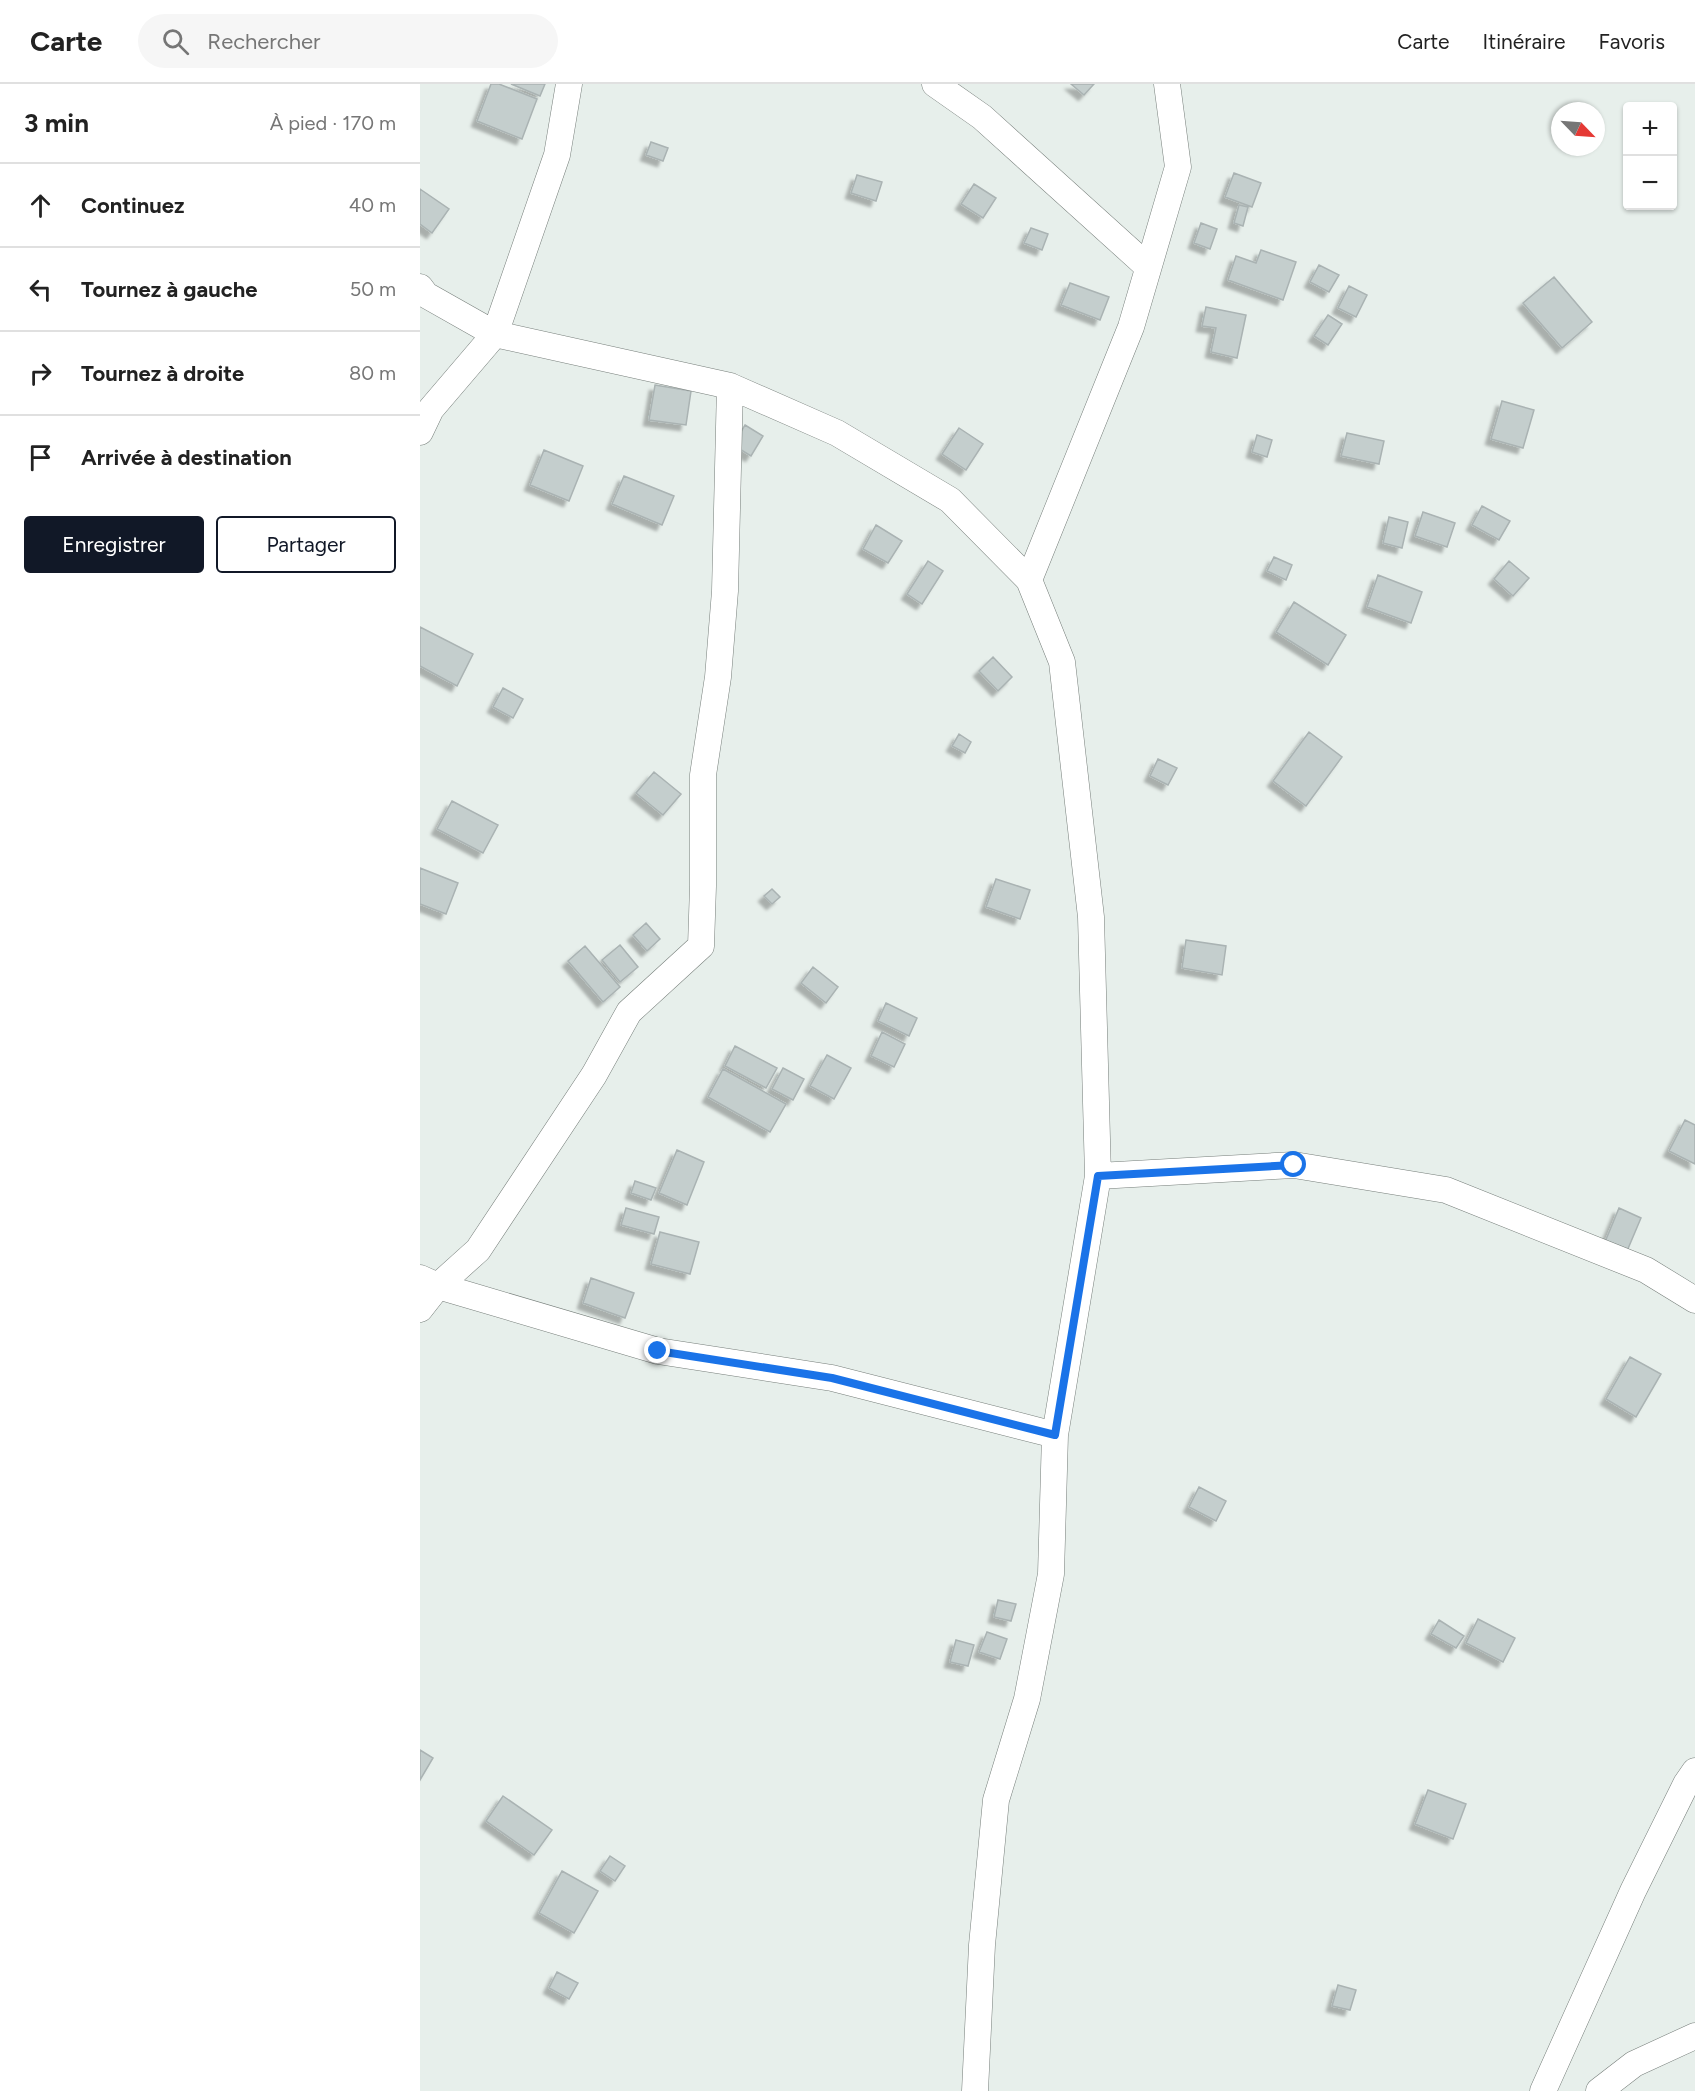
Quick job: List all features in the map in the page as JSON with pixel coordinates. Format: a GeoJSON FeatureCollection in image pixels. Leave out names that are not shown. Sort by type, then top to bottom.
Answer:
{"type":"FeatureCollection","features":[{"type":"Feature","properties":{"kind":"street"},"geometry":{"type":"LineString","coordinates":[[420,432],[431,409],[495,334],[557,155],[569,84]]}},
{"type":"Feature","properties":{"kind":"street"},"geometry":{"type":"LineString","coordinates":[[935,84],[982,117],[1148,267]]}},
{"type":"Feature","properties":{"kind":"street"},"geometry":{"type":"LineString","coordinates":[[1029,580],[1131,327],[1178,167],[1167,84]]}},
{"type":"Feature","properties":{"kind":"street"},"geometry":{"type":"LineString","coordinates":[[420,287],[426,295],[495,334],[730,386],[837,433],[950,500],[1029,580],[1062,662],[1091,917],[1098,1176],[1055,1435],[1051,1574],[1027,1699],[996,1800],[982,1945],[975,2091]]}},
{"type":"Feature","properties":{"kind":"street"},"geometry":{"type":"LineString","coordinates":[[420,1309],[429,1282],[478,1250],[594,1075],[629,1012],[700,945],[703,886],[703,775],[718,677],[722,623],[730,386]]}},
{"type":"Feature","properties":{"kind":"street"},"geometry":{"type":"LineString","coordinates":[[1098,1176],[1294,1165],[1446,1190],[1646,1270],[1695,1300]]}},
{"type":"Feature","properties":{"kind":"street"},"geometry":{"type":"LineString","coordinates":[[429,1282],[658,1351],[832,1378],[1055,1435]]}},
{"type":"Feature","properties":{"kind":"street"},"geometry":{"type":"LineString","coordinates":[[1542,2091],[1633,1891],[1686,1784],[1695,1771]]}},
{"type":"Feature","properties":{"kind":"street"},"geometry":{"type":"LineString","coordinates":[[1599,2091],[1634,2064],[1695,2036]]}},
{"type":"Feature","properties":{"kind":"building"},"geometry":{"type":"Polygon","coordinates":[[[491,84],[499,84],[537,99],[522,139],[477,121],[491,84]]]}},
{"type":"Feature","properties":{"kind":"building"},"geometry":{"type":"Polygon","coordinates":[[[511,84],[545,84],[540,96],[511,84]]]}},
{"type":"Feature","properties":{"kind":"building"},"geometry":{"type":"Polygon","coordinates":[[[1071,84],[1094,84],[1084,95],[1071,84]]]}},
{"type":"Feature","properties":{"kind":"building"},"geometry":{"type":"Polygon","coordinates":[[[651,142],[668,148],[663,161],[646,155],[651,142]]]}},
{"type":"Feature","properties":{"kind":"building"},"geometry":{"type":"Polygon","coordinates":[[[1234,173],[1261,183],[1252,207],[1225,197],[1234,173]]]}},
{"type":"Feature","properties":{"kind":"building"},"geometry":{"type":"Polygon","coordinates":[[[857,175],[882,182],[876,201],[851,193],[857,175]]]}},
{"type":"Feature","properties":{"kind":"building"},"geometry":{"type":"Polygon","coordinates":[[[974,184],[996,198],[983,218],[961,204],[974,184]]]}},
{"type":"Feature","properties":{"kind":"building"},"geometry":{"type":"Polygon","coordinates":[[[420,189],[449,209],[432,233],[420,224],[420,189]]]}},
{"type":"Feature","properties":{"kind":"building"},"geometry":{"type":"Polygon","coordinates":[[[1239,205],[1248,207],[1243,226],[1234,223],[1239,205]]]}},
{"type":"Feature","properties":{"kind":"building"},"geometry":{"type":"Polygon","coordinates":[[[1201,223],[1217,229],[1210,249],[1194,243],[1201,223]]]}},
{"type":"Feature","properties":{"kind":"building"},"geometry":{"type":"Polygon","coordinates":[[[1031,228],[1048,234],[1042,250],[1024,243],[1031,228]]]}},
{"type":"Feature","properties":{"kind":"building"},"geometry":{"type":"Polygon","coordinates":[[[1261,250],[1296,262],[1283,300],[1228,280],[1236,256],[1256,263],[1261,250]]]}},
{"type":"Feature","properties":{"kind":"building"},"geometry":{"type":"Polygon","coordinates":[[[1319,265],[1339,275],[1329,292],[1310,282],[1319,265]]]}},
{"type":"Feature","properties":{"kind":"building"},"geometry":{"type":"Polygon","coordinates":[[[1554,277],[1592,322],[1562,348],[1523,303],[1554,277]]]}},
{"type":"Feature","properties":{"kind":"building"},"geometry":{"type":"Polygon","coordinates":[[[1070,283],[1109,297],[1100,320],[1061,305],[1070,283]]]}},
{"type":"Feature","properties":{"kind":"building"},"geometry":{"type":"Polygon","coordinates":[[[1349,286],[1367,295],[1356,317],[1338,308],[1349,286]]]}},
{"type":"Feature","properties":{"kind":"building"},"geometry":{"type":"Polygon","coordinates":[[[1206,307],[1246,315],[1237,358],[1211,352],[1216,328],[1202,326],[1206,307]]]}},
{"type":"Feature","properties":{"kind":"building"},"geometry":{"type":"Polygon","coordinates":[[[1328,315],[1342,324],[1328,345],[1314,336],[1328,315]]]}},
{"type":"Feature","properties":{"kind":"building"},"geometry":{"type":"Polygon","coordinates":[[[655,385],[691,391],[686,425],[649,420],[655,385]]]}},
{"type":"Feature","properties":{"kind":"building"},"geometry":{"type":"Polygon","coordinates":[[[1502,401],[1534,410],[1523,448],[1491,439],[1502,401]]]}},
{"type":"Feature","properties":{"kind":"building"},"geometry":{"type":"Polygon","coordinates":[[[745,425],[763,436],[751,456],[733,445],[745,425]]]}},
{"type":"Feature","properties":{"kind":"building"},"geometry":{"type":"Polygon","coordinates":[[[959,428],[983,444],[966,470],[942,454],[959,428]]]}},
{"type":"Feature","properties":{"kind":"building"},"geometry":{"type":"Polygon","coordinates":[[[1347,433],[1384,441],[1379,464],[1341,456],[1347,433]]]}},
{"type":"Feature","properties":{"kind":"building"},"geometry":{"type":"Polygon","coordinates":[[[1257,435],[1272,440],[1267,457],[1252,452],[1257,435]]]}},
{"type":"Feature","properties":{"kind":"building"},"geometry":{"type":"Polygon","coordinates":[[[544,450],[583,466],[569,501],[530,485],[544,450]]]}},
{"type":"Feature","properties":{"kind":"building"},"geometry":{"type":"Polygon","coordinates":[[[624,476],[674,496],[662,525],[612,504],[624,476]]]}},
{"type":"Feature","properties":{"kind":"building"},"geometry":{"type":"Polygon","coordinates":[[[1482,506],[1510,521],[1499,540],[1472,525],[1482,506]]]}},
{"type":"Feature","properties":{"kind":"building"},"geometry":{"type":"Polygon","coordinates":[[[1423,512],[1455,523],[1447,547],[1415,536],[1423,512]]]}},
{"type":"Feature","properties":{"kind":"building"},"geometry":{"type":"Polygon","coordinates":[[[1389,517],[1408,522],[1402,548],[1383,543],[1389,517]]]}},
{"type":"Feature","properties":{"kind":"building"},"geometry":{"type":"Polygon","coordinates":[[[876,525],[902,541],[888,563],[863,549],[876,525]]]}},
{"type":"Feature","properties":{"kind":"building"},"geometry":{"type":"Polygon","coordinates":[[[1274,557],[1292,565],[1286,580],[1267,571],[1274,557]]]}},
{"type":"Feature","properties":{"kind":"building"},"geometry":{"type":"Polygon","coordinates":[[[928,561],[943,571],[922,604],[907,594],[928,561]]]}},
{"type":"Feature","properties":{"kind":"building"},"geometry":{"type":"Polygon","coordinates":[[[1509,561],[1529,578],[1513,596],[1494,579],[1509,561]]]}},
{"type":"Feature","properties":{"kind":"building"},"geometry":{"type":"Polygon","coordinates":[[[1378,575],[1422,592],[1411,623],[1367,607],[1378,575]]]}},
{"type":"Feature","properties":{"kind":"building"},"geometry":{"type":"Polygon","coordinates":[[[1294,602],[1346,635],[1328,665],[1276,632],[1294,602]]]}},
{"type":"Feature","properties":{"kind":"building"},"geometry":{"type":"Polygon","coordinates":[[[420,627],[473,654],[457,686],[420,666],[420,627]]]}},
{"type":"Feature","properties":{"kind":"building"},"geometry":{"type":"Polygon","coordinates":[[[993,657],[1012,677],[998,691],[979,671],[993,657]]]}},
{"type":"Feature","properties":{"kind":"building"},"geometry":{"type":"Polygon","coordinates":[[[503,688],[523,699],[513,718],[493,707],[503,688]]]}},
{"type":"Feature","properties":{"kind":"building"},"geometry":{"type":"Polygon","coordinates":[[[1309,732],[1342,757],[1306,806],[1273,781],[1309,732]]]}},
{"type":"Feature","properties":{"kind":"building"},"geometry":{"type":"Polygon","coordinates":[[[959,734],[971,742],[965,753],[952,746],[959,734]]]}},
{"type":"Feature","properties":{"kind":"building"},"geometry":{"type":"Polygon","coordinates":[[[1158,759],[1177,768],[1168,785],[1150,776],[1158,759]]]}},
{"type":"Feature","properties":{"kind":"building"},"geometry":{"type":"Polygon","coordinates":[[[654,772],[681,794],[663,815],[636,793],[654,772]]]}},
{"type":"Feature","properties":{"kind":"building"},"geometry":{"type":"Polygon","coordinates":[[[452,801],[498,825],[483,853],[437,829],[452,801]]]}},
{"type":"Feature","properties":{"kind":"building"},"geometry":{"type":"Polygon","coordinates":[[[420,868],[458,883],[446,914],[420,904],[420,868]]]}},
{"type":"Feature","properties":{"kind":"building"},"geometry":{"type":"Polygon","coordinates":[[[996,879],[1030,890],[1020,919],[986,907],[996,879]]]}},
{"type":"Feature","properties":{"kind":"building"},"geometry":{"type":"Polygon","coordinates":[[[772,889],[780,897],[772,904],[764,896],[772,889]]]}},
{"type":"Feature","properties":{"kind":"building"},"geometry":{"type":"Polygon","coordinates":[[[646,923],[660,939],[647,951],[633,935],[646,923]]]}},
{"type":"Feature","properties":{"kind":"building"},"geometry":{"type":"Polygon","coordinates":[[[1186,940],[1226,946],[1222,975],[1182,968],[1186,940]]]}},
{"type":"Feature","properties":{"kind":"building"},"geometry":{"type":"Polygon","coordinates":[[[620,945],[638,967],[620,982],[602,960],[620,945]]]}},
{"type":"Feature","properties":{"kind":"building"},"geometry":{"type":"Polygon","coordinates":[[[585,946],[620,987],[603,1002],[568,961],[585,946]]]}},
{"type":"Feature","properties":{"kind":"building"},"geometry":{"type":"Polygon","coordinates":[[[813,967],[838,987],[826,1003],[801,983],[813,967]]]}},
{"type":"Feature","properties":{"kind":"building"},"geometry":{"type":"Polygon","coordinates":[[[886,1003],[917,1018],[909,1036],[878,1021],[886,1003]]]}},
{"type":"Feature","properties":{"kind":"building"},"geometry":{"type":"Polygon","coordinates":[[[882,1032],[905,1044],[894,1067],[871,1056],[882,1032]]]}},
{"type":"Feature","properties":{"kind":"building"},"geometry":{"type":"Polygon","coordinates":[[[735,1046],[777,1068],[766,1088],[725,1066],[735,1046]]]}},
{"type":"Feature","properties":{"kind":"building"},"geometry":{"type":"Polygon","coordinates":[[[827,1055],[851,1068],[834,1099],[810,1086],[827,1055]]]}},
{"type":"Feature","properties":{"kind":"building"},"geometry":{"type":"Polygon","coordinates":[[[783,1068],[804,1079],[793,1100],[772,1089],[783,1068]]]}},
{"type":"Feature","properties":{"kind":"building"},"geometry":{"type":"Polygon","coordinates":[[[723,1069],[786,1104],[770,1132],[708,1097],[723,1069]]]}},
{"type":"Feature","properties":{"kind":"building"},"geometry":{"type":"Polygon","coordinates":[[[1685,1120],[1695,1125],[1695,1164],[1669,1151],[1685,1120]]]}},
{"type":"Feature","properties":{"kind":"building"},"geometry":{"type":"Polygon","coordinates":[[[677,1150],[704,1162],[687,1205],[659,1193],[677,1150]]]}},
{"type":"Feature","properties":{"kind":"building"},"geometry":{"type":"Polygon","coordinates":[[[635,1181],[656,1188],[651,1200],[631,1193],[635,1181]]]}},
{"type":"Feature","properties":{"kind":"building"},"geometry":{"type":"Polygon","coordinates":[[[626,1208],[659,1217],[654,1234],[621,1225],[626,1208]]]}},
{"type":"Feature","properties":{"kind":"building"},"geometry":{"type":"Polygon","coordinates":[[[1619,1208],[1641,1218],[1627,1251],[1605,1242],[1619,1208]]]}},
{"type":"Feature","properties":{"kind":"building"},"geometry":{"type":"Polygon","coordinates":[[[660,1232],[699,1242],[690,1274],[651,1264],[660,1232]]]}},
{"type":"Feature","properties":{"kind":"building"},"geometry":{"type":"Polygon","coordinates":[[[591,1278],[634,1293],[625,1318],[583,1303],[591,1278]]]}},
{"type":"Feature","properties":{"kind":"building"},"geometry":{"type":"Polygon","coordinates":[[[1630,1357],[1661,1374],[1636,1417],[1606,1399],[1630,1357]]]}},
{"type":"Feature","properties":{"kind":"building"},"geometry":{"type":"Polygon","coordinates":[[[1199,1487],[1226,1501],[1216,1521],[1189,1507],[1199,1487]]]}},
{"type":"Feature","properties":{"kind":"building"},"geometry":{"type":"Polygon","coordinates":[[[998,1600],[1016,1604],[1011,1621],[994,1617],[998,1600]]]}},
{"type":"Feature","properties":{"kind":"building"},"geometry":{"type":"Polygon","coordinates":[[[1478,1619],[1515,1638],[1503,1662],[1466,1643],[1478,1619]]]}},
{"type":"Feature","properties":{"kind":"building"},"geometry":{"type":"Polygon","coordinates":[[[1439,1620],[1464,1636],[1456,1648],[1431,1634],[1439,1620]]]}},
{"type":"Feature","properties":{"kind":"building"},"geometry":{"type":"Polygon","coordinates":[[[987,1632],[1007,1639],[1000,1659],[979,1652],[987,1632]]]}},
{"type":"Feature","properties":{"kind":"building"},"geometry":{"type":"Polygon","coordinates":[[[956,1640],[974,1645],[968,1666],[950,1662],[956,1640]]]}},
{"type":"Feature","properties":{"kind":"building"},"geometry":{"type":"Polygon","coordinates":[[[420,1750],[433,1758],[420,1780],[420,1750]]]}},
{"type":"Feature","properties":{"kind":"building"},"geometry":{"type":"Polygon","coordinates":[[[1428,1790],[1466,1804],[1453,1839],[1415,1824],[1428,1790]]]}},
{"type":"Feature","properties":{"kind":"building"},"geometry":{"type":"Polygon","coordinates":[[[503,1796],[552,1830],[534,1855],[486,1821],[503,1796]]]}},
{"type":"Feature","properties":{"kind":"building"},"geometry":{"type":"Polygon","coordinates":[[[610,1856],[625,1866],[615,1881],[600,1871],[610,1856]]]}},
{"type":"Feature","properties":{"kind":"building"},"geometry":{"type":"Polygon","coordinates":[[[562,1871],[598,1891],[574,1933],[539,1913],[562,1871]]]}},
{"type":"Feature","properties":{"kind":"building"},"geometry":{"type":"Polygon","coordinates":[[[557,1972],[578,1983],[569,1999],[549,1988],[557,1972]]]}},
{"type":"Feature","properties":{"kind":"building"},"geometry":{"type":"Polygon","coordinates":[[[1338,1985],[1356,1990],[1350,2010],[1332,2006],[1338,1985]]]}},
{"type":"Feature","properties":{"kind":"route"},"geometry":{"type":"LineString","coordinates":[[658,1351],[832,1378],[1055,1435],[1098,1176],[1294,1165]]}}]}
